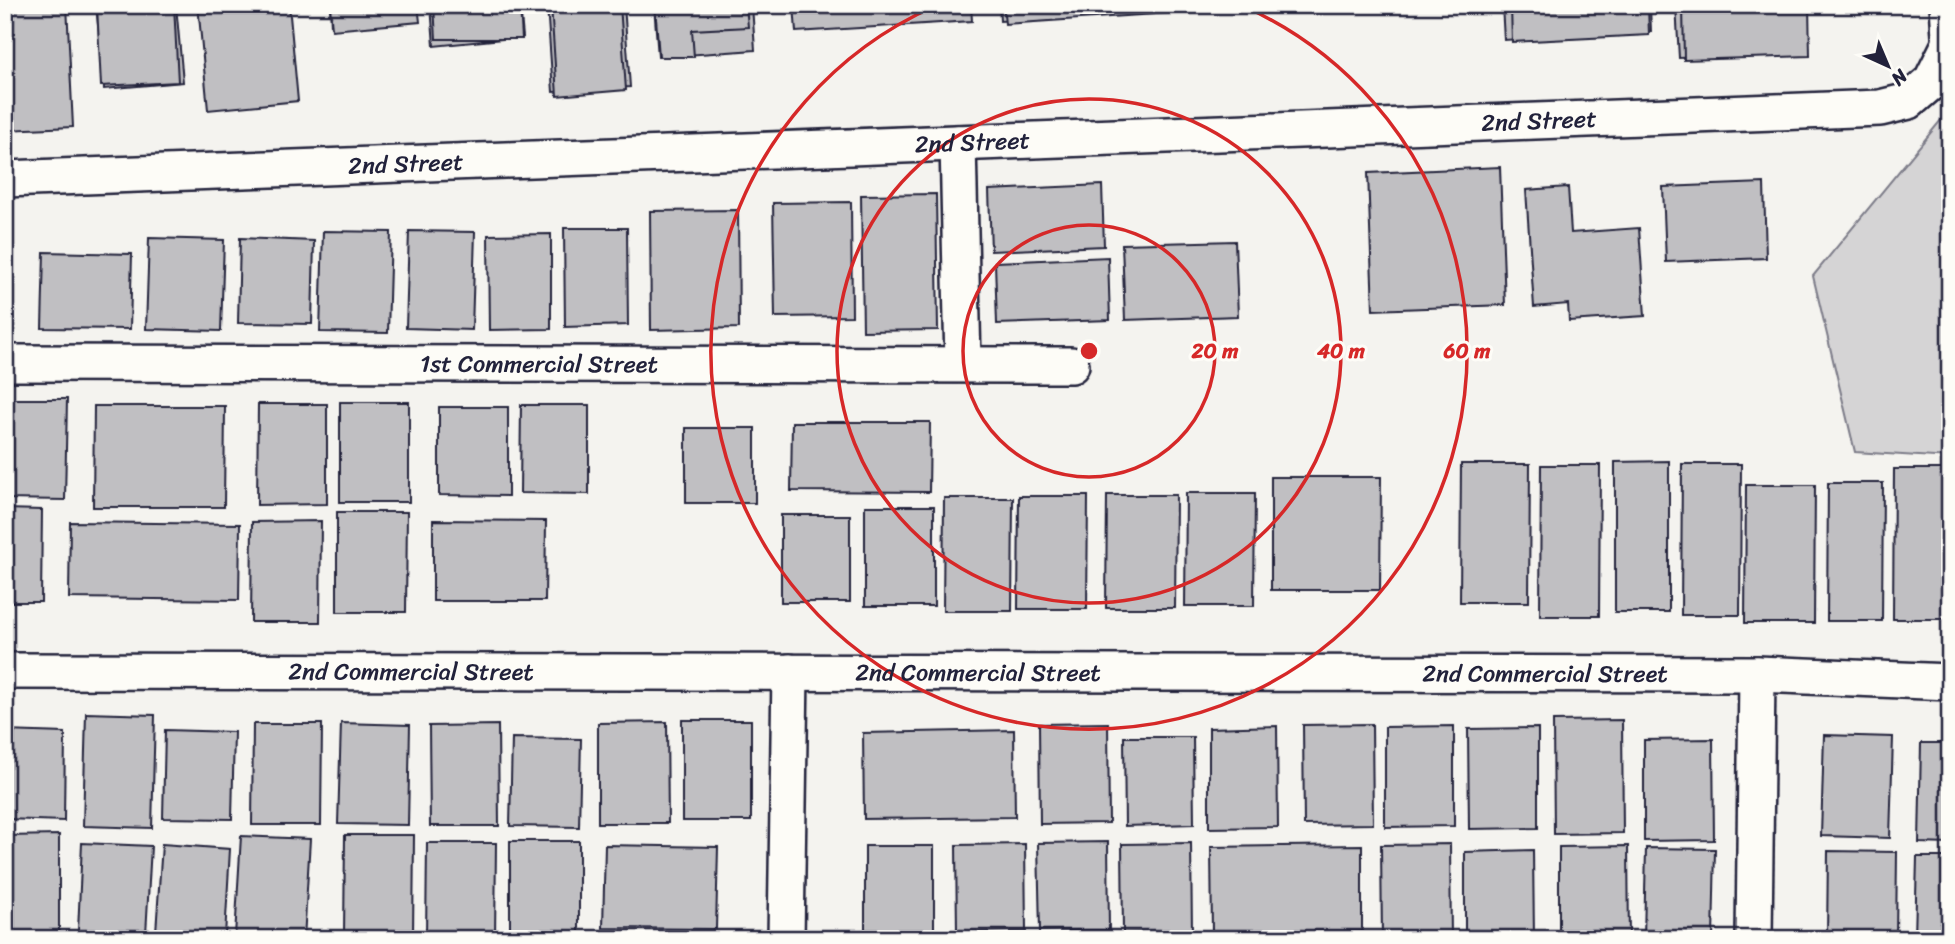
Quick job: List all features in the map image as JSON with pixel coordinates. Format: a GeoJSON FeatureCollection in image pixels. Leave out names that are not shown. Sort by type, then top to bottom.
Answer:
{"type":"FeatureCollection","features":[{"type":"Feature","properties":{"kind":"street"},"geometry":{"type":"LineString","coordinates":[[1948,5],[1950,36]]}},
{"type":"Feature","properties":{"kind":"street","name":"2nd Street"},"geometry":{"type":"LineString","coordinates":[[5,179],[1880,108],[1909,101],[1931,82],[1950,44]]}},
{"type":"Feature","properties":{"kind":"street"},"geometry":{"type":"LineString","coordinates":[[958,143],[963,364]]}},
{"type":"Feature","properties":{"kind":"street","name":"1st Commercial Street"},"geometry":{"type":"LineString","coordinates":[[5,363],[1071,365]]}},
{"type":"Feature","properties":{"kind":"street","name":"2nd Commercial Street"},"geometry":{"type":"LineString","coordinates":[[5,671],[1757,674],[1950,681]]}},
{"type":"Feature","properties":{"kind":"street"},"geometry":{"type":"LineString","coordinates":[[786,939],[790,672]]}},
{"type":"Feature","properties":{"kind":"street"},"geometry":{"type":"LineString","coordinates":[[1754,939],[1757,674]]}},
{"type":"Feature","properties":{"kind":"shaded area"},"geometry":{"type":"Polygon","coordinates":[[[1950,109],[1950,458],[1855,452],[1813,276],[1950,109]]]}},
{"type":"Feature","properties":{"kind":"building"},"geometry":{"type":"Polygon","coordinates":[[[5,5],[65,5],[70,120],[5,123],[5,5]]]}},
{"type":"Feature","properties":{"kind":"building"},"geometry":{"type":"Polygon","coordinates":[[[5,5],[67,5],[73,127],[5,130],[5,5]]]}},
{"type":"Feature","properties":{"kind":"building"},"geometry":{"type":"Polygon","coordinates":[[[96,5],[176,5],[183,82],[104,89],[96,5]]]}},
{"type":"Feature","properties":{"kind":"building"},"geometry":{"type":"Polygon","coordinates":[[[97,5],[174,5],[178,82],[101,86],[97,5]]]}},
{"type":"Feature","properties":{"kind":"building"},"geometry":{"type":"Polygon","coordinates":[[[198,5],[289,5],[298,101],[208,110],[198,5]]]}},
{"type":"Feature","properties":{"kind":"building"},"geometry":{"type":"Polygon","coordinates":[[[330,5],[409,5],[410,22],[331,27],[330,5]]]}},
{"type":"Feature","properties":{"kind":"building"},"geometry":{"type":"Polygon","coordinates":[[[330,5],[418,5],[420,22],[332,30],[330,5]]]}},
{"type":"Feature","properties":{"kind":"building"},"geometry":{"type":"Polygon","coordinates":[[[431,5],[520,5],[523,37],[434,46],[431,5]]]}},
{"type":"Feature","properties":{"kind":"building"},"geometry":{"type":"Polygon","coordinates":[[[434,5],[520,5],[522,39],[436,39],[434,5]]]}},
{"type":"Feature","properties":{"kind":"building"},"geometry":{"type":"Polygon","coordinates":[[[547,5],[624,5],[630,87],[553,92],[547,5]]]}},
{"type":"Feature","properties":{"kind":"building"},"geometry":{"type":"Polygon","coordinates":[[[551,5],[620,5],[626,90],[557,96],[551,5]]]}},
{"type":"Feature","properties":{"kind":"building"},"geometry":{"type":"Polygon","coordinates":[[[654,5],[752,5],[755,50],[658,57],[654,5]]]}},
{"type":"Feature","properties":{"kind":"building"},"geometry":{"type":"Polygon","coordinates":[[[655,5],[746,5],[748,27],[692,30],[694,57],[659,57],[655,5]]]}},
{"type":"Feature","properties":{"kind":"building"},"geometry":{"type":"Polygon","coordinates":[[[794,5],[971,5],[972,21],[796,32],[794,5]]]}},
{"type":"Feature","properties":{"kind":"building"},"geometry":{"type":"Polygon","coordinates":[[[999,5],[1180,5],[1180,10],[1000,21],[999,5]]]}},
{"type":"Feature","properties":{"kind":"building"},"geometry":{"type":"Polygon","coordinates":[[[1003,5],[1185,5],[1185,12],[1005,24],[1003,5]]]}},
{"type":"Feature","properties":{"kind":"building"},"geometry":{"type":"Polygon","coordinates":[[[1502,5],[1650,5],[1651,32],[1504,40],[1502,5]]]}},
{"type":"Feature","properties":{"kind":"building"},"geometry":{"type":"Polygon","coordinates":[[[1511,5],[1648,5],[1649,35],[1512,42],[1511,5]]]}},
{"type":"Feature","properties":{"kind":"building"},"geometry":{"type":"Polygon","coordinates":[[[1676,5],[1802,5],[1804,52],[1679,58],[1676,5]]]}},
{"type":"Feature","properties":{"kind":"building"},"geometry":{"type":"Polygon","coordinates":[[[1683,5],[1809,5],[1810,56],[1684,60],[1683,5]]]}},
{"type":"Feature","properties":{"kind":"building"},"geometry":{"type":"Polygon","coordinates":[[[1500,167],[1505,305],[1373,310],[1368,173],[1500,167]]]}},
{"type":"Feature","properties":{"kind":"building"},"geometry":{"type":"Polygon","coordinates":[[[1764,183],[1766,258],[1666,262],[1663,187],[1764,183]]]}},
{"type":"Feature","properties":{"kind":"building"},"geometry":{"type":"Polygon","coordinates":[[[1102,185],[1104,246],[991,251],[989,190],[1102,185]]]}},
{"type":"Feature","properties":{"kind":"building"},"geometry":{"type":"Polygon","coordinates":[[[1568,187],[1571,233],[1639,228],[1645,316],[1569,321],[1568,304],[1534,307],[1526,190],[1568,187]]]}},
{"type":"Feature","properties":{"kind":"building"},"geometry":{"type":"Polygon","coordinates":[[[936,194],[938,330],[863,331],[861,195],[936,194]]]}},
{"type":"Feature","properties":{"kind":"building"},"geometry":{"type":"Polygon","coordinates":[[[851,202],[852,316],[775,317],[773,203],[851,202]]]}},
{"type":"Feature","properties":{"kind":"building"},"geometry":{"type":"Polygon","coordinates":[[[738,210],[739,328],[651,330],[650,211],[738,210]]]}},
{"type":"Feature","properties":{"kind":"building"},"geometry":{"type":"Polygon","coordinates":[[[564,228],[627,228],[628,325],[565,327],[564,228]]]}},
{"type":"Feature","properties":{"kind":"building"},"geometry":{"type":"Polygon","coordinates":[[[323,231],[391,232],[388,333],[320,332],[323,231]]]}},
{"type":"Feature","properties":{"kind":"building"},"geometry":{"type":"Polygon","coordinates":[[[409,231],[475,232],[472,330],[406,328],[409,231]]]}},
{"type":"Feature","properties":{"kind":"building"},"geometry":{"type":"Polygon","coordinates":[[[551,234],[551,329],[489,330],[488,235],[551,234]]]}},
{"type":"Feature","properties":{"kind":"building"},"geometry":{"type":"Polygon","coordinates":[[[149,238],[224,240],[221,331],[146,329],[149,238]]]}},
{"type":"Feature","properties":{"kind":"building"},"geometry":{"type":"Polygon","coordinates":[[[240,238],[314,241],[312,324],[238,323],[240,238]]]}},
{"type":"Feature","properties":{"kind":"building"},"geometry":{"type":"Polygon","coordinates":[[[1235,241],[1238,316],[1125,320],[1122,244],[1235,241]]]}},
{"type":"Feature","properties":{"kind":"building"},"geometry":{"type":"Polygon","coordinates":[[[44,252],[132,254],[130,329],[42,328],[44,252]]]}},
{"type":"Feature","properties":{"kind":"building"},"geometry":{"type":"Polygon","coordinates":[[[1108,257],[1110,320],[997,324],[995,262],[1108,257]]]}},
{"type":"Feature","properties":{"kind":"building"},"geometry":{"type":"Polygon","coordinates":[[[5,399],[67,399],[65,500],[5,499],[5,399]]]}},
{"type":"Feature","properties":{"kind":"building"},"geometry":{"type":"Polygon","coordinates":[[[340,402],[409,402],[409,502],[340,502],[340,402]]]}},
{"type":"Feature","properties":{"kind":"building"},"geometry":{"type":"Polygon","coordinates":[[[258,404],[327,404],[327,504],[257,505],[258,404]]]}},
{"type":"Feature","properties":{"kind":"building"},"geometry":{"type":"Polygon","coordinates":[[[521,405],[589,405],[589,494],[520,493],[521,405]]]}},
{"type":"Feature","properties":{"kind":"building"},"geometry":{"type":"Polygon","coordinates":[[[94,406],[225,406],[224,507],[93,507],[94,406]]]}},
{"type":"Feature","properties":{"kind":"building"},"geometry":{"type":"Polygon","coordinates":[[[439,407],[508,407],[508,496],[439,495],[439,407]]]}},
{"type":"Feature","properties":{"kind":"building"},"geometry":{"type":"Polygon","coordinates":[[[792,422],[930,422],[929,492],[791,491],[792,422]]]}},
{"type":"Feature","properties":{"kind":"building"},"geometry":{"type":"Polygon","coordinates":[[[686,428],[755,428],[755,503],[686,503],[686,428]]]}},
{"type":"Feature","properties":{"kind":"building"},"geometry":{"type":"Polygon","coordinates":[[[1669,461],[1669,612],[1615,612],[1615,462],[1669,461]]]}},
{"type":"Feature","properties":{"kind":"building"},"geometry":{"type":"Polygon","coordinates":[[[1461,464],[1530,464],[1529,602],[1460,602],[1461,464]]]}},
{"type":"Feature","properties":{"kind":"building"},"geometry":{"type":"Polygon","coordinates":[[[1682,464],[1741,464],[1740,615],[1681,615],[1682,464]]]}},
{"type":"Feature","properties":{"kind":"building"},"geometry":{"type":"Polygon","coordinates":[[[1541,465],[1600,465],[1599,616],[1540,616],[1541,465]]]}},
{"type":"Feature","properties":{"kind":"building"},"geometry":{"type":"Polygon","coordinates":[[[1894,469],[1949,469],[1947,619],[1893,619],[1894,469]]]}},
{"type":"Feature","properties":{"kind":"building"},"geometry":{"type":"Polygon","coordinates":[[[1271,477],[1381,477],[1380,590],[1271,590],[1271,477]]]}},
{"type":"Feature","properties":{"kind":"building"},"geometry":{"type":"Polygon","coordinates":[[[1828,483],[1883,483],[1882,621],[1827,621],[1828,483]]]}},
{"type":"Feature","properties":{"kind":"building"},"geometry":{"type":"Polygon","coordinates":[[[1746,485],[1815,485],[1814,623],[1745,623],[1746,485]]]}},
{"type":"Feature","properties":{"kind":"building"},"geometry":{"type":"Polygon","coordinates":[[[1186,493],[1255,493],[1254,606],[1185,606],[1186,493]]]}},
{"type":"Feature","properties":{"kind":"building"},"geometry":{"type":"Polygon","coordinates":[[[1107,495],[1176,495],[1175,608],[1106,608],[1107,495]]]}},
{"type":"Feature","properties":{"kind":"building"},"geometry":{"type":"Polygon","coordinates":[[[1019,496],[1088,496],[1087,609],[1018,609],[1019,496]]]}},
{"type":"Feature","properties":{"kind":"building"},"geometry":{"type":"Polygon","coordinates":[[[944,498],[1013,498],[1012,611],[943,611],[944,498]]]}},
{"type":"Feature","properties":{"kind":"building"},"geometry":{"type":"Polygon","coordinates":[[[865,506],[934,506],[934,606],[865,606],[865,506]]]}},
{"type":"Feature","properties":{"kind":"building"},"geometry":{"type":"Polygon","coordinates":[[[5,509],[42,510],[41,602],[5,602],[5,509]]]}},
{"type":"Feature","properties":{"kind":"building"},"geometry":{"type":"Polygon","coordinates":[[[337,512],[407,512],[406,612],[337,612],[337,512]]]}},
{"type":"Feature","properties":{"kind":"building"},"geometry":{"type":"Polygon","coordinates":[[[781,515],[850,515],[850,602],[781,602],[781,515]]]}},
{"type":"Feature","properties":{"kind":"building"},"geometry":{"type":"Polygon","coordinates":[[[433,520],[546,521],[545,601],[433,601],[433,520]]]}},
{"type":"Feature","properties":{"kind":"building"},"geometry":{"type":"Polygon","coordinates":[[[321,521],[320,622],[251,622],[252,522],[321,521]]]}},
{"type":"Feature","properties":{"kind":"building"},"geometry":{"type":"Polygon","coordinates":[[[70,522],[240,524],[239,600],[69,598],[70,522]]]}},
{"type":"Feature","properties":{"kind":"building"},"geometry":{"type":"Polygon","coordinates":[[[86,713],[155,715],[152,828],[83,826],[86,713]]]}},
{"type":"Feature","properties":{"kind":"building"},"geometry":{"type":"Polygon","coordinates":[[[682,720],[751,720],[751,821],[682,821],[682,720]]]}},
{"type":"Feature","properties":{"kind":"building"},"geometry":{"type":"Polygon","coordinates":[[[1622,720],[1623,833],[1554,834],[1553,721],[1622,720]]]}},
{"type":"Feature","properties":{"kind":"building"},"geometry":{"type":"Polygon","coordinates":[[[667,722],[668,823],[598,823],[598,723],[667,722]]]}},
{"type":"Feature","properties":{"kind":"building"},"geometry":{"type":"Polygon","coordinates":[[[341,723],[410,725],[408,825],[338,824],[341,723]]]}},
{"type":"Feature","properties":{"kind":"building"},"geometry":{"type":"Polygon","coordinates":[[[1108,723],[1109,823],[1040,824],[1039,724],[1108,723]]]}},
{"type":"Feature","properties":{"kind":"building"},"geometry":{"type":"Polygon","coordinates":[[[253,724],[322,724],[321,825],[252,825],[253,724]]]}},
{"type":"Feature","properties":{"kind":"building"},"geometry":{"type":"Polygon","coordinates":[[[1372,724],[1373,824],[1304,825],[1303,725],[1372,724]]]}},
{"type":"Feature","properties":{"kind":"building"},"geometry":{"type":"Polygon","coordinates":[[[498,725],[499,826],[430,826],[429,726],[498,725]]]}},
{"type":"Feature","properties":{"kind":"building"},"geometry":{"type":"Polygon","coordinates":[[[1277,726],[1278,827],[1209,828],[1209,728],[1277,726]]]}},
{"type":"Feature","properties":{"kind":"building"},"geometry":{"type":"Polygon","coordinates":[[[1454,726],[1454,826],[1385,827],[1385,727],[1454,726]]]}},
{"type":"Feature","properties":{"kind":"building"},"geometry":{"type":"Polygon","coordinates":[[[1538,728],[1538,828],[1469,829],[1468,729],[1538,728]]]}},
{"type":"Feature","properties":{"kind":"building"},"geometry":{"type":"Polygon","coordinates":[[[165,730],[234,732],[232,819],[163,818],[165,730]]]}},
{"type":"Feature","properties":{"kind":"building"},"geometry":{"type":"Polygon","coordinates":[[[1014,730],[1015,817],[864,819],[863,733],[1014,730]]]}},
{"type":"Feature","properties":{"kind":"building"},"geometry":{"type":"Polygon","coordinates":[[[5,731],[65,733],[64,821],[5,819],[5,731]]]}},
{"type":"Feature","properties":{"kind":"building"},"geometry":{"type":"Polygon","coordinates":[[[1824,735],[1893,737],[1890,838],[1821,836],[1824,735]]]}},
{"type":"Feature","properties":{"kind":"building"},"geometry":{"type":"Polygon","coordinates":[[[1124,737],[1193,737],[1194,824],[1125,826],[1124,737]]]}},
{"type":"Feature","properties":{"kind":"building"},"geometry":{"type":"Polygon","coordinates":[[[512,738],[581,739],[579,827],[510,826],[512,738]]]}},
{"type":"Feature","properties":{"kind":"building"},"geometry":{"type":"Polygon","coordinates":[[[1713,739],[1714,840],[1644,841],[1644,740],[1713,739]]]}},
{"type":"Feature","properties":{"kind":"building"},"geometry":{"type":"Polygon","coordinates":[[[1921,743],[1950,743],[1950,844],[1919,843],[1921,743]]]}},
{"type":"Feature","properties":{"kind":"building"},"geometry":{"type":"Polygon","coordinates":[[[59,835],[59,935],[5,936],[5,836],[59,835]]]}},
{"type":"Feature","properties":{"kind":"building"},"geometry":{"type":"Polygon","coordinates":[[[345,835],[414,835],[413,936],[344,935],[345,835]]]}},
{"type":"Feature","properties":{"kind":"building"},"geometry":{"type":"Polygon","coordinates":[[[241,836],[310,839],[304,939],[235,936],[241,836]]]}},
{"type":"Feature","properties":{"kind":"building"},"geometry":{"type":"Polygon","coordinates":[[[510,841],[579,841],[579,939],[510,939],[510,841]]]}},
{"type":"Feature","properties":{"kind":"building"},"geometry":{"type":"Polygon","coordinates":[[[1108,842],[1109,930],[1040,931],[1038,843],[1108,842]]]}},
{"type":"Feature","properties":{"kind":"building"},"geometry":{"type":"Polygon","coordinates":[[[82,843],[151,846],[146,934],[78,931],[82,843]]]}},
{"type":"Feature","properties":{"kind":"building"},"geometry":{"type":"Polygon","coordinates":[[[427,843],[496,843],[495,939],[426,939],[427,843]]]}},
{"type":"Feature","properties":{"kind":"building"},"geometry":{"type":"Polygon","coordinates":[[[1191,843],[1192,932],[1123,933],[1122,844],[1191,843]]]}},
{"type":"Feature","properties":{"kind":"building"},"geometry":{"type":"Polygon","coordinates":[[[162,844],[230,849],[225,936],[156,932],[162,844]]]}},
{"type":"Feature","properties":{"kind":"building"},"geometry":{"type":"Polygon","coordinates":[[[1025,844],[1026,931],[957,932],[956,845],[1025,844]]]}},
{"type":"Feature","properties":{"kind":"building"},"geometry":{"type":"Polygon","coordinates":[[[1450,844],[1451,939],[1382,939],[1381,845],[1450,844]]]}},
{"type":"Feature","properties":{"kind":"building"},"geometry":{"type":"Polygon","coordinates":[[[605,845],[718,847],[716,929],[603,928],[605,845]]]}},
{"type":"Feature","properties":{"kind":"building"},"geometry":{"type":"Polygon","coordinates":[[[1362,845],[1362,931],[1212,933],[1211,847],[1362,845]]]}},
{"type":"Feature","properties":{"kind":"building"},"geometry":{"type":"Polygon","coordinates":[[[865,846],[934,846],[934,934],[865,934],[865,846]]]}},
{"type":"Feature","properties":{"kind":"building"},"geometry":{"type":"Polygon","coordinates":[[[1628,846],[1629,939],[1559,939],[1559,847],[1628,846]]]}},
{"type":"Feature","properties":{"kind":"building"},"geometry":{"type":"Polygon","coordinates":[[[1646,848],[1715,849],[1713,939],[1644,939],[1646,848]]]}},
{"type":"Feature","properties":{"kind":"building"},"geometry":{"type":"Polygon","coordinates":[[[1533,850],[1534,939],[1465,939],[1465,852],[1533,850]]]}},
{"type":"Feature","properties":{"kind":"building"},"geometry":{"type":"Polygon","coordinates":[[[1828,851],[1897,852],[1896,939],[1827,939],[1828,851]]]}},
{"type":"Feature","properties":{"kind":"building"},"geometry":{"type":"Polygon","coordinates":[[[1917,857],[1950,857],[1950,939],[1915,939],[1917,857]]]}}]}
